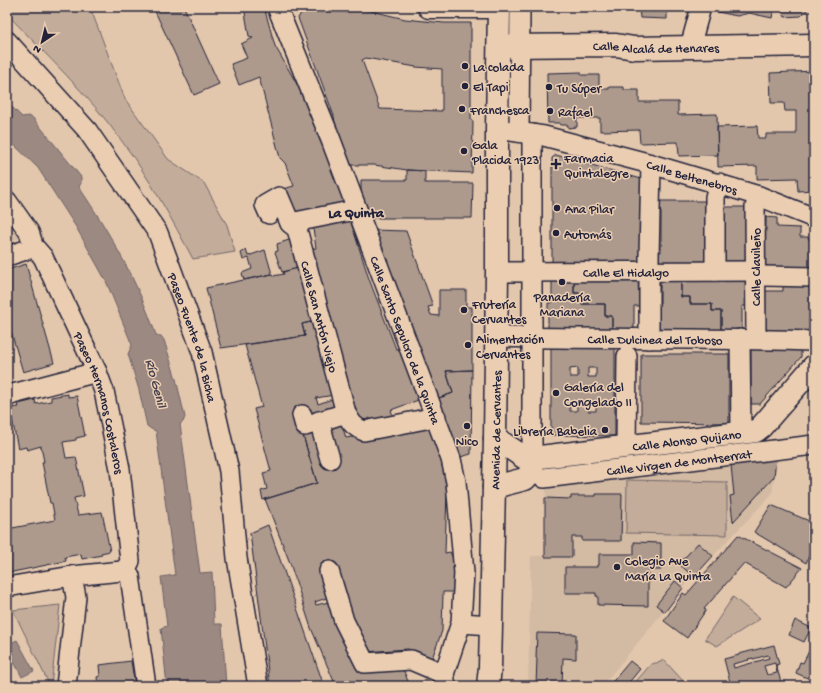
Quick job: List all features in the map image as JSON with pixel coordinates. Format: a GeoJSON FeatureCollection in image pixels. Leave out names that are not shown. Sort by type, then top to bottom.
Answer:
{"type":"FeatureCollection","features":[{"type":"Feature","properties":{"kind":"street","name":"Calle Santo Sepulcro de la Quinta"},"geometry":{"type":"LineString","coordinates":[[277,7],[331,140],[451,459],[456,482],[464,573],[461,623],[445,680]]}},
{"type":"Feature","properties":{"kind":"street"},"geometry":{"type":"LineString","coordinates":[[428,7],[499,7]]}},
{"type":"Feature","properties":{"kind":"street","name":"Avenida de Cervantes"},"geometry":{"type":"LineString","coordinates":[[499,7],[509,46],[526,133],[532,272],[532,458]]}},
{"type":"Feature","properties":{"kind":"street","name":"Avenida de Cervantes"},"geometry":{"type":"LineString","coordinates":[[488,686],[490,667],[495,438],[497,129],[509,46],[520,7]]}},
{"type":"Feature","properties":{"kind":"street"},"geometry":{"type":"LineString","coordinates":[[690,47],[701,7]]}},
{"type":"Feature","properties":{"kind":"street","name":"Paseo Fuente de la Bicha"},"geometry":{"type":"LineString","coordinates":[[7,41],[87,130],[158,233],[202,352],[229,471],[237,558],[258,686]]}},
{"type":"Feature","properties":{"kind":"street","name":"Calle Alcalá de Henares"},"geometry":{"type":"LineString","coordinates":[[509,46],[616,45],[634,48],[814,45]]}},
{"type":"Feature","properties":{"kind":"street","name":"Calle Beltenebros"},"geometry":{"type":"LineString","coordinates":[[497,129],[526,133],[652,164],[759,196],[814,218]]}},
{"type":"Feature","properties":{"kind":"street"},"geometry":{"type":"LineString","coordinates":[[649,339],[652,164]]}},
{"type":"Feature","properties":{"kind":"street"},"geometry":{"type":"LineString","coordinates":[[715,271],[715,197],[719,183]]}},
{"type":"Feature","properties":{"kind":"street","name":"Calle Clavileño"},"geometry":{"type":"LineString","coordinates":[[741,432],[748,339],[760,273],[755,207],[759,196]]}},
{"type":"Feature","properties":{"kind":"street","name":"Calle San Antón Viejo"},"geometry":{"type":"LineString","coordinates":[[269,214],[265,205],[279,197],[290,223],[297,229],[346,413],[350,422],[356,428],[364,431],[436,417]]}},
{"type":"Feature","properties":{"kind":"street","name":"Paseo Hermanos Costaleros"},"geometry":{"type":"LineString","coordinates":[[7,201],[29,232],[34,245],[43,257],[97,372],[104,392],[120,469],[130,561],[128,572],[146,686]]}},
{"type":"Feature","properties":{"kind":"street"},"geometry":{"type":"LineString","coordinates":[[290,223],[350,211]]}},
{"type":"Feature","properties":{"kind":"street"},"geometry":{"type":"LineString","coordinates":[[7,256],[29,249],[34,245]]}},
{"type":"Feature","properties":{"kind":"street","name":"Calle El Hidalgo"},"geometry":{"type":"LineString","coordinates":[[497,272],[715,271],[814,277]]}},
{"type":"Feature","properties":{"kind":"street","name":"Calle Dulcinea del Toboso"},"geometry":{"type":"LineString","coordinates":[[496,336],[814,341]]}},
{"type":"Feature","properties":{"kind":"street"},"geometry":{"type":"LineString","coordinates":[[626,447],[627,356]]}},
{"type":"Feature","properties":{"kind":"street","name":"Calle Alonso Quijano"},"geometry":{"type":"LineString","coordinates":[[495,438],[525,458],[532,458],[756,431],[814,366]]}},
{"type":"Feature","properties":{"kind":"street"},"geometry":{"type":"LineString","coordinates":[[7,397],[13,394],[97,372]]}},
{"type":"Feature","properties":{"kind":"street"},"geometry":{"type":"LineString","coordinates":[[7,383],[33,375]]}},
{"type":"Feature","properties":{"kind":"street"},"geometry":{"type":"LineString","coordinates":[[330,458],[310,418],[346,413]]}},
{"type":"Feature","properties":{"kind":"street","name":"Calle Virgen de Montserrat"},"geometry":{"type":"LineString","coordinates":[[544,478],[814,445]]}},
{"type":"Feature","properties":{"kind":"street"},"geometry":{"type":"LineString","coordinates":[[494,487],[525,479],[532,471],[532,458]]}},
{"type":"Feature","properties":{"kind":"street"},"geometry":{"type":"LineString","coordinates":[[7,587],[72,576],[122,571],[128,572]]}},
{"type":"Feature","properties":{"kind":"street"},"geometry":{"type":"LineString","coordinates":[[329,571],[344,621],[366,663],[411,660],[445,680]]}},
{"type":"Feature","properties":{"kind":"street"},"geometry":{"type":"LineString","coordinates":[[66,686],[76,597],[72,576]]}},
{"type":"Feature","properties":{"kind":"street"},"geometry":{"type":"LineString","coordinates":[[461,623],[491,625]]}},
{"type":"Feature","properties":{"kind":"shaded area"},"geometry":{"type":"Polygon","coordinates":[[[7,7],[90,7],[125,99],[168,159],[204,183],[227,225],[235,252],[193,259],[150,183],[121,140],[81,91],[7,14],[7,7]]]}},
{"type":"Feature","properties":{"kind":"shaded area"},"geometry":{"type":"Polygon","coordinates":[[[7,217],[21,238],[7,242],[7,217]]]}},
{"type":"Feature","properties":{"kind":"shaded area","name":"Colegio Ave María La Quinta"},"geometry":{"type":"Polygon","coordinates":[[[776,459],[772,494],[683,588],[602,686],[528,686],[531,556],[545,556],[546,488],[776,459]]]}},
{"type":"Feature","properties":{"kind":"shaded area"},"geometry":{"type":"Polygon","coordinates":[[[627,480],[727,482],[727,535],[626,533],[627,480]]]}},
{"type":"Feature","properties":{"kind":"shaded area"},"geometry":{"type":"Polygon","coordinates":[[[733,597],[760,619],[717,646],[705,639],[733,597]]]}},
{"type":"Feature","properties":{"kind":"shaded area"},"geometry":{"type":"Polygon","coordinates":[[[60,605],[51,686],[50,686],[13,610],[60,605]]]}},
{"type":"Feature","properties":{"kind":"shaded area"},"geometry":{"type":"Polygon","coordinates":[[[663,659],[684,682],[681,686],[632,686],[651,664],[661,662],[663,659]]]}},
{"type":"Feature","properties":{"kind":"water","name":"Río Genil"},"geometry":{"type":"Polygon","coordinates":[[[7,102],[22,117],[28,116],[33,118],[81,177],[79,187],[102,222],[132,277],[156,335],[161,336],[164,340],[176,379],[185,417],[183,422],[180,424],[200,573],[212,572],[214,624],[222,624],[226,686],[167,686],[161,628],[167,626],[161,577],[175,575],[156,431],[147,426],[139,390],[128,354],[132,345],[106,281],[76,227],[38,168],[7,138],[7,102]]]}},
{"type":"Feature","properties":{"kind":"water"},"geometry":{"type":"Polygon","coordinates":[[[17,640],[34,671],[22,677],[7,649],[7,645],[17,640]]]}},
{"type":"Feature","properties":{"kind":"building"},"geometry":{"type":"Polygon","coordinates":[[[153,7],[184,7],[219,84],[194,95],[153,7]]]}},
{"type":"Feature","properties":{"kind":"building"},"geometry":{"type":"Polygon","coordinates":[[[244,7],[264,7],[275,46],[298,86],[326,146],[348,209],[294,219],[283,189],[294,186],[285,163],[280,158],[259,77],[239,85],[231,64],[247,58],[241,44],[253,38],[249,36],[244,7]]]}},
{"type":"Feature","properties":{"kind":"building"},"geometry":{"type":"Polygon","coordinates":[[[305,7],[355,7],[405,19],[444,23],[471,23],[471,120],[473,121],[472,173],[407,170],[374,165],[346,165],[337,138],[334,116],[298,18],[305,7]],[[366,58],[362,60],[380,109],[442,111],[442,69],[416,67],[366,58]]]}},
{"type":"Feature","properties":{"kind":"building"},"geometry":{"type":"Polygon","coordinates":[[[639,7],[667,7],[667,19],[640,18],[639,7]]]}},
{"type":"Feature","properties":{"kind":"building"},"geometry":{"type":"Polygon","coordinates":[[[714,7],[774,7],[772,18],[749,13],[737,16],[713,11],[714,7]]]}},
{"type":"Feature","properties":{"kind":"building"},"geometry":{"type":"Polygon","coordinates":[[[783,7],[807,7],[807,10],[801,16],[785,17],[782,12],[783,7]]]}},
{"type":"Feature","properties":{"kind":"building"},"geometry":{"type":"Polygon","coordinates":[[[814,71],[814,190],[798,191],[797,178],[757,179],[757,166],[718,167],[717,127],[757,126],[758,138],[766,138],[766,134],[796,134],[796,111],[785,111],[784,103],[771,103],[770,73],[814,71]]]}},
{"type":"Feature","properties":{"kind":"building"},"geometry":{"type":"Polygon","coordinates":[[[581,72],[581,75],[599,75],[599,89],[624,87],[624,90],[639,90],[639,102],[678,102],[678,115],[717,114],[718,155],[679,156],[678,142],[640,143],[639,130],[600,131],[600,118],[577,118],[577,127],[568,128],[568,125],[560,125],[560,123],[548,123],[547,73],[581,72]]]}},
{"type":"Feature","properties":{"kind":"building"},"geometry":{"type":"Polygon","coordinates":[[[556,155],[645,180],[645,263],[552,263],[552,158],[556,155]]]}},
{"type":"Feature","properties":{"kind":"building"},"geometry":{"type":"Polygon","coordinates":[[[407,170],[425,171],[425,183],[473,183],[472,218],[366,218],[361,203],[361,180],[407,180],[407,170]]]}},
{"type":"Feature","properties":{"kind":"building"},"geometry":{"type":"Polygon","coordinates":[[[659,201],[706,201],[707,263],[659,263],[659,252],[661,252],[661,212],[659,212],[659,201]]]}},
{"type":"Feature","properties":{"kind":"building"},"geometry":{"type":"Polygon","coordinates":[[[723,207],[749,207],[749,263],[724,264],[723,207]]]}},
{"type":"Feature","properties":{"kind":"building"},"geometry":{"type":"Polygon","coordinates":[[[349,216],[369,279],[396,349],[401,348],[421,399],[391,410],[395,421],[372,426],[370,418],[359,422],[351,393],[347,395],[312,249],[316,248],[312,222],[349,216]]]}},
{"type":"Feature","properties":{"kind":"building"},"geometry":{"type":"Polygon","coordinates":[[[766,217],[777,218],[777,227],[800,228],[800,237],[809,237],[809,240],[814,240],[814,270],[765,270],[766,217]]]}},
{"type":"Feature","properties":{"kind":"building"},"geometry":{"type":"Polygon","coordinates":[[[372,230],[406,231],[433,306],[428,307],[431,315],[439,316],[439,290],[466,290],[466,307],[472,307],[472,370],[446,371],[453,393],[436,399],[372,230]]]}},
{"type":"Feature","properties":{"kind":"building"},"geometry":{"type":"Polygon","coordinates":[[[295,238],[304,266],[282,272],[275,252],[278,251],[277,244],[295,238]]]}},
{"type":"Feature","properties":{"kind":"building"},"geometry":{"type":"Polygon","coordinates":[[[246,250],[248,256],[265,250],[272,274],[244,280],[242,273],[252,269],[249,258],[243,260],[241,253],[246,250]]]}},
{"type":"Feature","properties":{"kind":"building"},"geometry":{"type":"Polygon","coordinates":[[[26,264],[54,363],[23,372],[7,318],[7,270],[26,264]]]}},
{"type":"Feature","properties":{"kind":"building"},"geometry":{"type":"Polygon","coordinates":[[[302,267],[315,321],[302,324],[305,336],[221,348],[206,288],[272,274],[273,276],[284,274],[283,272],[302,267]]]}},
{"type":"Feature","properties":{"kind":"building"},"geometry":{"type":"Polygon","coordinates":[[[660,278],[681,278],[681,297],[690,297],[690,304],[712,304],[712,311],[721,311],[721,331],[656,331],[656,303],[660,303],[660,278]]]}},
{"type":"Feature","properties":{"kind":"building"},"geometry":{"type":"Polygon","coordinates":[[[681,278],[746,278],[746,306],[742,306],[742,331],[721,331],[721,311],[712,311],[712,304],[690,304],[690,297],[681,297],[681,278]]]}},
{"type":"Feature","properties":{"kind":"building"},"geometry":{"type":"Polygon","coordinates":[[[552,279],[574,279],[574,293],[582,293],[582,304],[605,304],[605,316],[612,316],[612,330],[548,330],[548,303],[552,303],[552,279]]]}},
{"type":"Feature","properties":{"kind":"building"},"geometry":{"type":"Polygon","coordinates":[[[574,279],[638,279],[639,306],[634,306],[634,330],[612,330],[612,316],[605,316],[605,304],[582,304],[582,293],[574,293],[574,279]]]}},
{"type":"Feature","properties":{"kind":"building"},"geometry":{"type":"Polygon","coordinates":[[[783,284],[810,284],[810,292],[814,292],[814,331],[765,331],[765,291],[783,291],[783,284]]]}},
{"type":"Feature","properties":{"kind":"building"},"geometry":{"type":"Polygon","coordinates":[[[315,321],[334,395],[316,398],[318,404],[335,398],[338,411],[308,420],[302,432],[317,483],[263,500],[261,491],[267,489],[263,473],[271,471],[254,409],[262,407],[245,345],[305,336],[302,324],[315,321]]]}},
{"type":"Feature","properties":{"kind":"building"},"geometry":{"type":"Polygon","coordinates":[[[551,345],[615,345],[615,436],[551,435],[551,345]],[[578,368],[570,369],[570,377],[578,377],[578,368]],[[588,368],[588,377],[596,377],[596,368],[588,368]],[[570,403],[570,411],[577,411],[577,403],[570,403]],[[588,403],[588,411],[596,411],[596,403],[588,403]]]}},
{"type":"Feature","properties":{"kind":"building"},"geometry":{"type":"Polygon","coordinates":[[[751,347],[801,347],[801,357],[760,404],[751,404],[751,347]]]}},
{"type":"Feature","properties":{"kind":"building"},"geometry":{"type":"Polygon","coordinates":[[[641,354],[729,354],[729,423],[641,422],[641,354]]]}},
{"type":"Feature","properties":{"kind":"building"},"geometry":{"type":"Polygon","coordinates":[[[472,370],[471,454],[457,458],[436,399],[453,393],[446,371],[472,370]]]}},
{"type":"Feature","properties":{"kind":"building"},"geometry":{"type":"Polygon","coordinates":[[[68,394],[68,397],[77,396],[85,436],[76,438],[76,440],[63,442],[66,458],[76,457],[84,496],[74,498],[78,515],[102,512],[110,551],[101,553],[102,555],[82,559],[81,554],[65,557],[66,561],[8,573],[7,529],[55,520],[42,462],[44,462],[41,446],[27,450],[26,447],[18,449],[10,408],[19,407],[18,404],[35,400],[36,404],[51,401],[51,397],[68,394]]]}},
{"type":"Feature","properties":{"kind":"building"},"geometry":{"type":"Polygon","coordinates":[[[340,419],[346,438],[429,424],[440,451],[447,491],[445,553],[450,552],[458,569],[456,592],[443,592],[442,631],[431,661],[418,654],[419,652],[408,649],[364,652],[332,596],[315,602],[316,605],[333,601],[362,671],[374,672],[403,669],[410,686],[336,686],[311,628],[290,563],[265,499],[317,483],[302,432],[340,419]]]}},
{"type":"Feature","properties":{"kind":"building"},"geometry":{"type":"Polygon","coordinates":[[[776,459],[774,477],[733,522],[730,496],[734,495],[731,465],[776,459]]]}},
{"type":"Feature","properties":{"kind":"building"},"geometry":{"type":"Polygon","coordinates":[[[596,494],[622,494],[621,541],[582,541],[582,537],[572,537],[572,557],[545,557],[545,498],[571,499],[571,496],[596,496],[596,494]]]}},
{"type":"Feature","properties":{"kind":"building"},"geometry":{"type":"Polygon","coordinates":[[[771,505],[814,523],[814,543],[806,563],[754,532],[771,505]]]}},
{"type":"Feature","properties":{"kind":"building"},"geometry":{"type":"Polygon","coordinates":[[[268,525],[324,686],[270,686],[250,533],[268,525]]]}},
{"type":"Feature","properties":{"kind":"building"},"geometry":{"type":"Polygon","coordinates":[[[738,535],[802,568],[786,587],[744,563],[704,609],[706,610],[687,638],[664,621],[683,593],[686,595],[738,535]]]}},
{"type":"Feature","properties":{"kind":"building"},"geometry":{"type":"Polygon","coordinates":[[[634,542],[661,543],[661,570],[648,570],[648,606],[598,605],[598,596],[596,596],[596,593],[565,593],[565,567],[597,567],[597,565],[599,565],[599,554],[634,554],[634,542]]]}},
{"type":"Feature","properties":{"kind":"building"},"geometry":{"type":"Polygon","coordinates":[[[698,543],[713,556],[694,577],[679,564],[698,543]]]}},
{"type":"Feature","properties":{"kind":"building"},"geometry":{"type":"Polygon","coordinates":[[[675,581],[683,588],[665,612],[656,605],[675,581]]]}},
{"type":"Feature","properties":{"kind":"building"},"geometry":{"type":"Polygon","coordinates":[[[795,620],[811,628],[804,642],[789,635],[795,620]]]}},
{"type":"Feature","properties":{"kind":"building"},"geometry":{"type":"Polygon","coordinates":[[[537,633],[576,634],[576,659],[563,658],[562,685],[575,686],[536,686],[537,633]]]}},
{"type":"Feature","properties":{"kind":"building"},"geometry":{"type":"Polygon","coordinates":[[[774,645],[779,664],[776,665],[781,682],[784,681],[785,686],[760,686],[760,684],[756,686],[731,686],[724,659],[774,645]],[[768,655],[733,664],[734,668],[769,658],[768,655]],[[775,663],[764,666],[767,675],[777,673],[775,663]]]}},
{"type":"Feature","properties":{"kind":"building"},"geometry":{"type":"Polygon","coordinates":[[[812,645],[814,646],[814,681],[796,673],[800,662],[803,663],[812,645]]]}},
{"type":"Feature","properties":{"kind":"building"},"geometry":{"type":"Polygon","coordinates":[[[131,661],[135,686],[98,686],[97,677],[100,676],[99,665],[131,661]]]}},
{"type":"Feature","properties":{"kind":"building"},"geometry":{"type":"Polygon","coordinates":[[[630,661],[640,669],[626,686],[609,686],[630,661]]]}},
{"type":"Feature","properties":{"kind":"building"},"geometry":{"type":"Polygon","coordinates":[[[7,675],[12,686],[7,686],[7,675]]]}},
{"type":"Feature","properties":{"kind":"place","name":"La colada"},"geometry":{"type":"Point","coordinates":[465,66]}},
{"type":"Feature","properties":{"kind":"place","name":"El Tapi"},"geometry":{"type":"Point","coordinates":[465,86]}},
{"type":"Feature","properties":{"kind":"place","name":"Tu Súper"},"geometry":{"type":"Point","coordinates":[549,87]}},
{"type":"Feature","properties":{"kind":"place","name":"Franchesca"},"geometry":{"type":"Point","coordinates":[462,109]}},
{"type":"Feature","properties":{"kind":"place","name":"Rafael"},"geometry":{"type":"Point","coordinates":[550,111]}},
{"type":"Feature","properties":{"kind":"place","name":"Gala Placida 1923"},"geometry":{"type":"Point","coordinates":[464,151]}},
{"type":"Feature","properties":{"kind":"place","name":"Farmacia Quintalegre"},"geometry":{"type":"Point","coordinates":[556,164]}},
{"type":"Feature","properties":{"kind":"place","name":"Ana Pilar"},"geometry":{"type":"Point","coordinates":[557,208]}},
{"type":"Feature","properties":{"kind":"place","name":"Automás"},"geometry":{"type":"Point","coordinates":[556,233]}},
{"type":"Feature","properties":{"kind":"place","name":"Panadería Mariana"},"geometry":{"type":"Point","coordinates":[562,282]}},
{"type":"Feature","properties":{"kind":"place","name":"Frutería Cervantes"},"geometry":{"type":"Point","coordinates":[464,310]}},
{"type":"Feature","properties":{"kind":"place","name":"Alimentación Cervantes"},"geometry":{"type":"Point","coordinates":[468,345]}},
{"type":"Feature","properties":{"kind":"place","name":"Galería del Congelado II"},"geometry":{"type":"Point","coordinates":[556,393]}},
{"type":"Feature","properties":{"kind":"place","name":"Nico"},"geometry":{"type":"Point","coordinates":[467,426]}},
{"type":"Feature","properties":{"kind":"place","name":"Librería Babelia"},"geometry":{"type":"Point","coordinates":[605,430]}},
{"type":"Feature","properties":{"kind":"place","name":"Colegio Ave María La Quinta"},"geometry":{"type":"Point","coordinates":[617,567]}},
{"type":"Feature","properties":{"kind":"district","name":"La Quinta"},"geometry":{"type":"Point","coordinates":[356,212]}}]}
